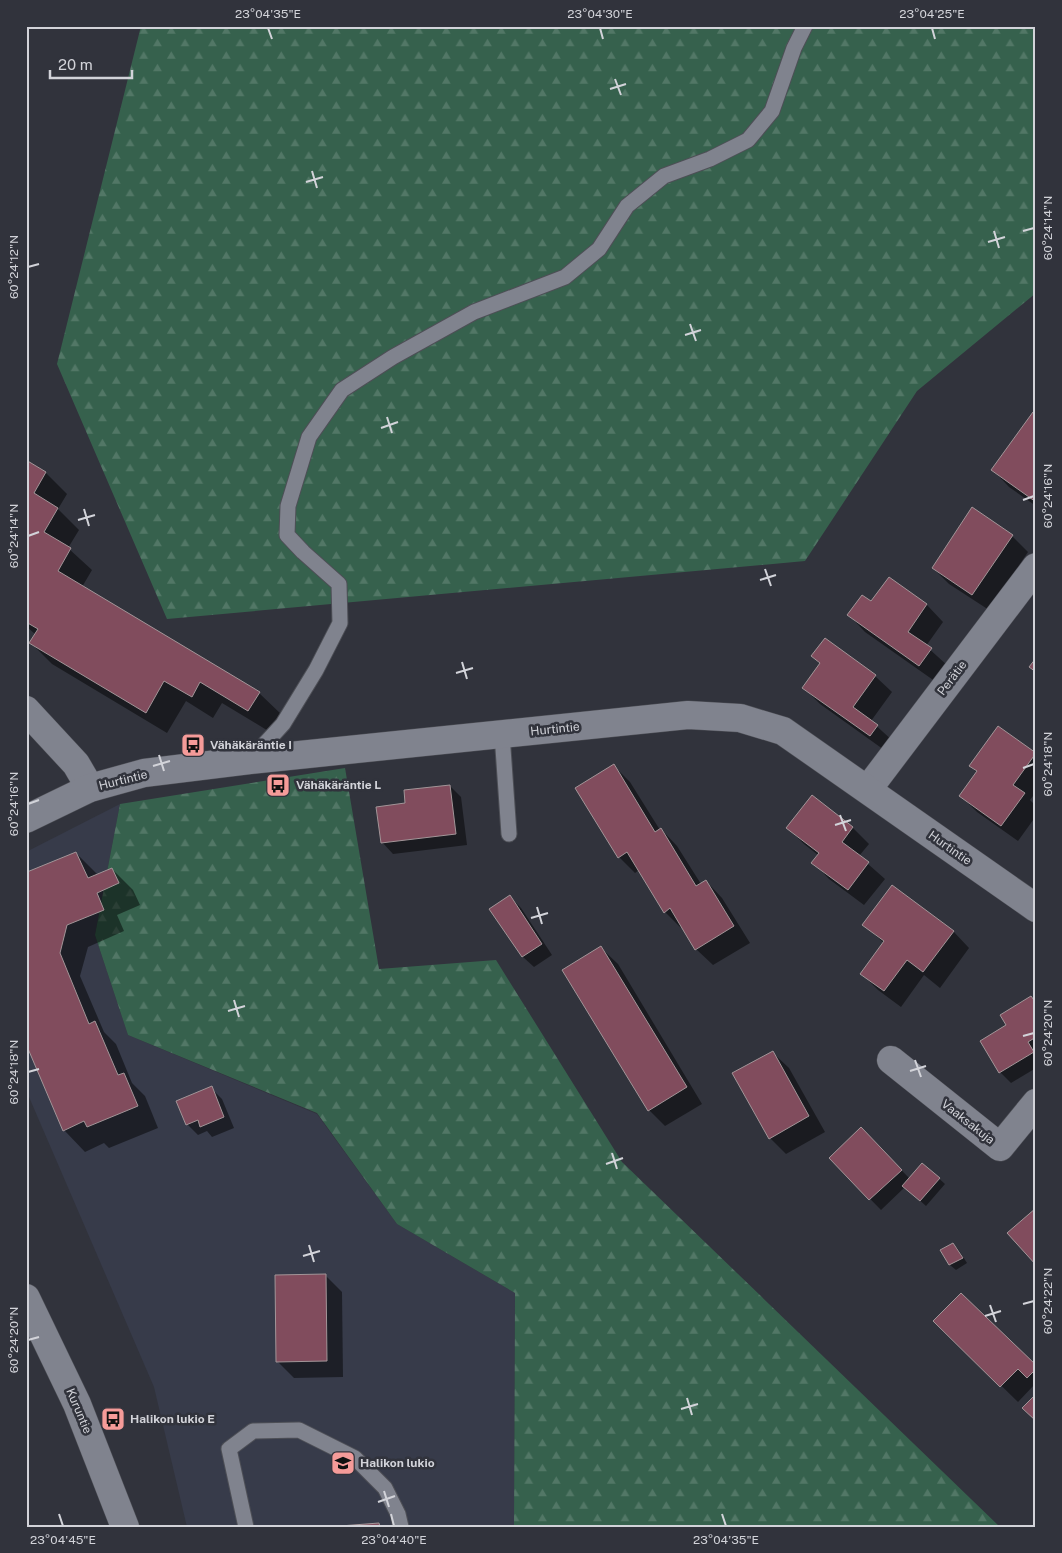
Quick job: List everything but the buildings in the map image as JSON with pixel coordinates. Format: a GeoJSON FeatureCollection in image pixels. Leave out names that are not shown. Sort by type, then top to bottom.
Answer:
{"type":"FeatureCollection","features":[{"type":"Feature","properties":{"kind":"street","name":"Perätie"},"geometry":{"type":"LineString","coordinates":[[868,789],[1036,567]]}},
{"type":"Feature","properties":{"kind":"street"},"geometry":{"type":"LineString","coordinates":[[26,710],[76,764],[90,788]]}},
{"type":"Feature","properties":{"kind":"street","name":"Hurtintie"},"geometry":{"type":"LineString","coordinates":[[26,819],[90,788],[144,773],[250,760],[688,715],[740,718],[783,731],[1036,908]]}},
{"type":"Feature","properties":{"kind":"street","name":"Vaaksakuja"},"geometry":{"type":"LineString","coordinates":[[891,1060],[1000,1148],[1036,1103]]}},
{"type":"Feature","properties":{"kind":"street","name":"Kuruntie"},"geometry":{"type":"LineString","coordinates":[[26,1298],[77,1404],[125,1527]]}},
{"type":"Feature","properties":{"kind":"lane"},"geometry":{"type":"LineString","coordinates":[[250,760],[283,724],[316,670],[340,623],[339,584],[287,535],[288,506],[309,437],[342,390],[393,357],[474,312],[565,277],[599,248],[627,206],[664,176],[710,159],[748,140],[772,111],[794,48],[805,26]]}},
{"type":"Feature","properties":{"kind":"lane"},"geometry":{"type":"LineString","coordinates":[[502,734],[510,834]]}},
{"type":"Feature","properties":{"kind":"lane"},"geometry":{"type":"LineString","coordinates":[[246,1527],[229,1450],[252,1431],[299,1430],[355,1458],[385,1488],[398,1514],[401,1527]]}},
{"type":"Feature","properties":{"kind":"shaded area"},"geometry":{"type":"Polygon","coordinates":[[[120,804],[95,935],[128,1035],[317,1114],[397,1224],[515,1293],[514,1527],[187,1527],[154,1387],[26,1090],[26,852],[120,804]]]}},
{"type":"Feature","properties":{"kind":"green space"},"geometry":{"type":"Polygon","coordinates":[[[141,26],[1036,26],[1036,293],[917,391],[805,561],[167,619],[57,364],[141,26]]]}},
{"type":"Feature","properties":{"kind":"green space"},"geometry":{"type":"Polygon","coordinates":[[[345,768],[379,969],[496,960],[622,1162],[1000,1527],[514,1527],[515,1293],[397,1224],[317,1113],[128,1035],[95,935],[120,804],[345,768]]]}},
{"type":"Feature","properties":{"kind":"place","name":"Vähäkäräntie I"},"geometry":{"type":"Point","coordinates":[193,745]}},
{"type":"Feature","properties":{"kind":"place","name":"Vähäkäräntie L"},"geometry":{"type":"Point","coordinates":[278,785]}},
{"type":"Feature","properties":{"kind":"place","name":"Halikon lukio E"},"geometry":{"type":"Point","coordinates":[113,1419]}},
{"type":"Feature","properties":{"kind":"place","name":"Halikon lukio"},"geometry":{"type":"Point","coordinates":[343,1463]}}]}
